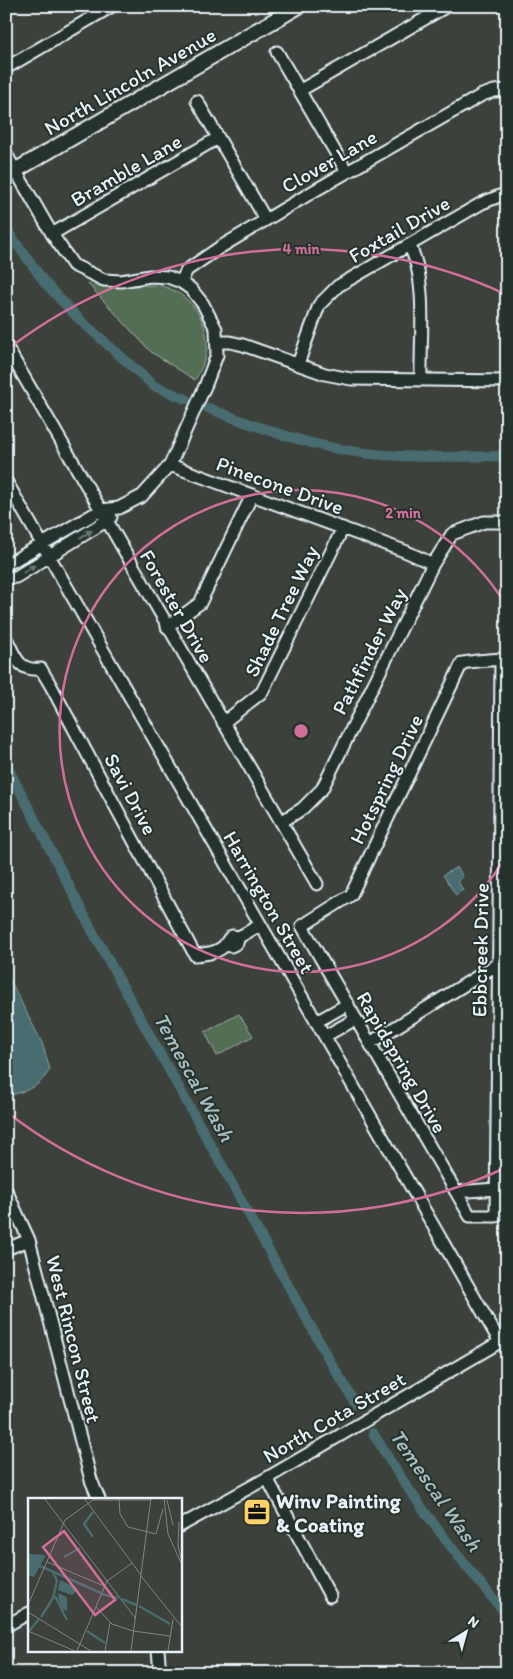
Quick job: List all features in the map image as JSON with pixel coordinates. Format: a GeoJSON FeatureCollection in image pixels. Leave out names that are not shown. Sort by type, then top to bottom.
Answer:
{"type":"FeatureCollection","features":[{"type":"Feature","properties":{"kind":"main road","name":"North Lincoln Avenue"},"geometry":{"type":"LineString","coordinates":[[11,173],[299,6]]}},
{"type":"Feature","properties":{"kind":"street"},"geometry":{"type":"LineString","coordinates":[[6,68],[112,6]]}},
{"type":"Feature","properties":{"kind":"street"},"geometry":{"type":"LineString","coordinates":[[300,91],[447,6]]}},
{"type":"Feature","properties":{"kind":"street"},"geometry":{"type":"LineString","coordinates":[[277,52],[347,172]]}},
{"type":"Feature","properties":{"kind":"street","name":"Clover Lane"},"geometry":{"type":"LineString","coordinates":[[180,282],[187,270],[219,248],[347,172],[482,95],[494,91],[507,90]]}},
{"type":"Feature","properties":{"kind":"street"},"geometry":{"type":"LineString","coordinates":[[197,101],[266,220]]}},
{"type":"Feature","properties":{"kind":"street","name":"Bramble Lane"},"geometry":{"type":"LineString","coordinates":[[52,234],[218,138]]}},
{"type":"Feature","properties":{"kind":"street"},"geometry":{"type":"LineString","coordinates":[[6,154],[11,173],[74,265],[104,280],[121,281],[150,276],[168,277],[180,282],[190,289],[203,304],[216,329],[217,342],[217,355],[209,378],[170,465],[142,496],[119,508],[106,521],[16,576],[6,578]]}},
{"type":"Feature","properties":{"kind":"street","name":"Foxtail Drive"},"geometry":{"type":"LineString","coordinates":[[298,364],[319,305],[338,286],[482,203],[507,193]]}},
{"type":"Feature","properties":{"kind":"street"},"geometry":{"type":"LineString","coordinates":[[409,245],[415,256],[421,279],[421,380]]}},
{"type":"Feature","properties":{"kind":"street"},"geometry":{"type":"LineString","coordinates":[[217,342],[243,345],[325,374],[351,379],[507,381]]}},
{"type":"Feature","properties":{"kind":"street","name":"Forester Drive"},"geometry":{"type":"LineString","coordinates":[[6,346],[316,884]]}},
{"type":"Feature","properties":{"kind":"street","name":"Pinecone Drive"},"geometry":{"type":"LineString","coordinates":[[170,465],[343,528],[433,564]]}},
{"type":"Feature","properties":{"kind":"street","name":"Harrington Street"},"geometry":{"type":"LineString","coordinates":[[6,482],[316,1022],[503,1340]]}},
{"type":"Feature","properties":{"kind":"street"},"geometry":{"type":"LineString","coordinates":[[168,627],[200,603],[252,495]]}},
{"type":"Feature","properties":{"kind":"street"},"geometry":{"type":"LineString","coordinates":[[6,564],[101,510],[119,508]]}},
{"type":"Feature","properties":{"kind":"street","name":"Pathfinder Way"},"geometry":{"type":"LineString","coordinates":[[281,822],[302,809],[322,789],[433,564],[452,534],[484,522],[507,522]]}},
{"type":"Feature","properties":{"kind":"street","name":"Shade Tree Way"},"geometry":{"type":"LineString","coordinates":[[223,723],[262,692],[343,528]]}},
{"type":"Feature","properties":{"kind":"street","name":"Savi Drive"},"geometry":{"type":"LineString","coordinates":[[6,638],[20,664],[32,670],[41,669],[52,686],[195,955],[211,953],[225,945],[231,946],[237,943],[239,937],[260,925]]}},
{"type":"Feature","properties":{"kind":"street","name":"Hotspring Drive"},"geometry":{"type":"LineString","coordinates":[[302,926],[351,895],[462,663],[485,659],[504,659]]}},
{"type":"Feature","properties":{"kind":"street","name":"Ebbcreek Drive"},"geometry":{"type":"LineString","coordinates":[[470,1216],[496,1216],[504,862],[504,659]]}},
{"type":"Feature","properties":{"kind":"street","name":"Rapidspring Drive"},"geometry":{"type":"LineString","coordinates":[[302,926],[470,1216]]}},
{"type":"Feature","properties":{"kind":"street"},"geometry":{"type":"LineString","coordinates":[[370,1043],[501,956]]}},
{"type":"Feature","properties":{"kind":"street"},"geometry":{"type":"LineString","coordinates":[[316,1022],[348,1004]]}},
{"type":"Feature","properties":{"kind":"street"},"geometry":{"type":"LineString","coordinates":[[325,1036],[356,1019]]}},
{"type":"Feature","properties":{"kind":"street"},"geometry":{"type":"LineString","coordinates":[[456,1192],[496,1189]]}},
{"type":"Feature","properties":{"kind":"street","name":"West Rincon Street"},"geometry":{"type":"LineString","coordinates":[[6,1190],[29,1240],[91,1480],[99,1498]]}},
{"type":"Feature","properties":{"kind":"street"},"geometry":{"type":"LineString","coordinates":[[6,1249],[29,1240]]}},
{"type":"Feature","properties":{"kind":"street","name":"North Cota Street"},"geometry":{"type":"LineString","coordinates":[[181,1525],[267,1478],[503,1340]]}},
{"type":"Feature","properties":{"kind":"street"},"geometry":{"type":"LineString","coordinates":[[267,1478],[330,1596]]}},
{"type":"Feature","properties":{"kind":"street"},"geometry":{"type":"LineString","coordinates":[[6,1626],[28,1614]]}},
{"type":"Feature","properties":{"kind":"street"},"geometry":{"type":"LineString","coordinates":[[158,1652],[160,1673]]}},
{"type":"Feature","properties":{"kind":"green space"},"geometry":{"type":"Polygon","coordinates":[[[88,284],[104,286],[162,286],[172,289],[188,301],[200,317],[204,327],[207,347],[206,356],[195,380],[151,352],[88,284]]]}},
{"type":"Feature","properties":{"kind":"green space"},"geometry":{"type":"Polygon","coordinates":[[[239,1014],[253,1036],[217,1056],[205,1032],[239,1014]]]}},
{"type":"Feature","properties":{"kind":"water"},"geometry":{"type":"Polygon","coordinates":[[[457,867],[463,877],[458,881],[463,890],[456,895],[443,875],[457,867]]]}},
{"type":"Feature","properties":{"kind":"water"},"geometry":{"type":"Polygon","coordinates":[[[6,972],[42,1043],[50,1069],[37,1085],[6,1097],[6,972]]]}},
{"type":"Feature","properties":{"kind":"waterway"},"geometry":{"type":"LineString","coordinates":[[6,229],[45,283],[79,319],[154,386],[186,399]]}},
{"type":"Feature","properties":{"kind":"waterway"},"geometry":{"type":"LineString","coordinates":[[208,408],[280,434],[369,454],[415,457],[507,456]]}},
{"type":"Feature","properties":{"kind":"waterway","name":"Temescal Wash"},"geometry":{"type":"LineString","coordinates":[[6,764],[95,936],[331,1363],[356,1404]]}},
{"type":"Feature","properties":{"kind":"waterway","name":"Temescal Wash"},"geometry":{"type":"LineString","coordinates":[[373,1433],[403,1481],[436,1527],[507,1615]]}},
{"type":"Feature","properties":{"kind":"place","name":"Winv Painting & Coating"},"geometry":{"type":"Point","coordinates":[257,1512]}}]}
